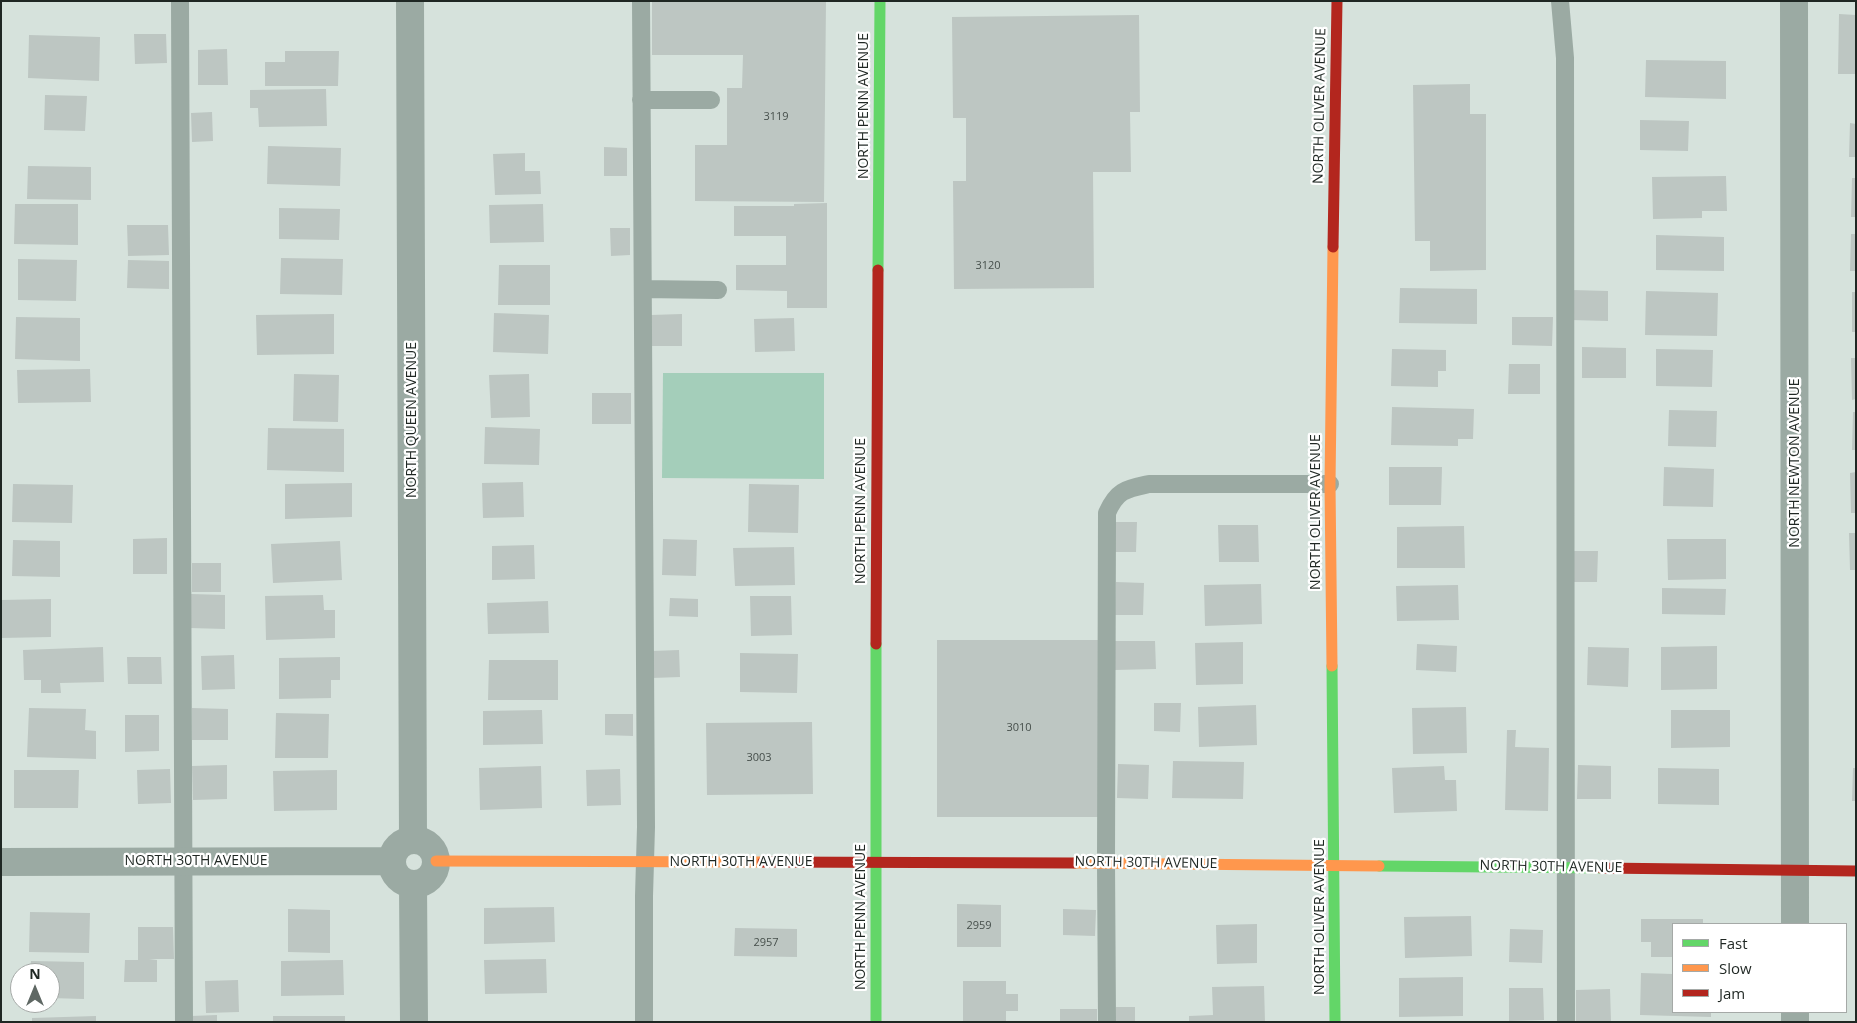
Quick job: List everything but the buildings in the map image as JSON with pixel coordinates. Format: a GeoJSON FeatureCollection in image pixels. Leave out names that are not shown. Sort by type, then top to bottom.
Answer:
{"type":"FeatureCollection","features":[{"type":"Feature","properties":{"kind":"street","name":"NORTH QUEEN AVENUE"},"geometry":{"type":"LineString","coordinates":[[410,1],[413,840]]}},
{"type":"Feature","properties":{"kind":"street","name":"NORTH PENN AVENUE"},"geometry":{"type":"LineString","coordinates":[[876,1022],[875,862],[880,1]]}},
{"type":"Feature","properties":{"kind":"street","name":"NORTH OLIVER AVENUE"},"geometry":{"type":"LineString","coordinates":[[1336,1022],[1330,484],[1331,323],[1338,1]]}},
{"type":"Feature","properties":{"kind":"street","name":"NORTH NEWTON AVENUE"},"geometry":{"type":"LineString","coordinates":[[1794,1],[1794,923]]}},
{"type":"Feature","properties":{"kind":"street"},"geometry":{"type":"LineString","coordinates":[[413,840],[426,844],[431,848],[436,861],[435,868],[427,880],[413,884],[400,880],[395,874],[392,861],[396,848],[413,840]]}},
{"type":"Feature","properties":{"kind":"street","name":"NORTH 30TH AVENUE"},"geometry":{"type":"LineString","coordinates":[[1,862],[392,861]]}},
{"type":"Feature","properties":{"kind":"street","name":"NORTH 30TH AVENUE"},"geometry":{"type":"LineString","coordinates":[[436,861],[1106,863],[1856,870]]}},
{"type":"Feature","properties":{"kind":"street"},"geometry":{"type":"LineString","coordinates":[[413,884],[414,1022]]}},
{"type":"Feature","properties":{"kind":"lane"},"geometry":{"type":"LineString","coordinates":[[180,1],[184,1022]]}},
{"type":"Feature","properties":{"kind":"lane"},"geometry":{"type":"LineString","coordinates":[[641,1],[644,1022]]}},
{"type":"Feature","properties":{"kind":"lane"},"geometry":{"type":"LineString","coordinates":[[1560,1],[1565,58],[1566,1022]]}},
{"type":"Feature","properties":{"kind":"lane"},"geometry":{"type":"LineString","coordinates":[[641,100],[711,100]]}},
{"type":"Feature","properties":{"kind":"lane"},"geometry":{"type":"LineString","coordinates":[[643,289],[718,290]]}},
{"type":"Feature","properties":{"kind":"lane"},"geometry":{"type":"LineString","coordinates":[[1108,1022],[1106,863],[1107,512],[1114,499],[1128,489],[1149,484],[1330,484]]}},
{"type":"Feature","properties":{"kind":"green space"},"geometry":{"type":"Polygon","coordinates":[[[663,373],[824,373],[824,479],[662,478],[663,373]]]}},
{"type":"Feature","properties":{"kind":"traffic: fast"},"geometry":{"type":"LineString","coordinates":[[878,270],[880,1]]}},
{"type":"Feature","properties":{"kind":"traffic: fast"},"geometry":{"type":"LineString","coordinates":[[876,644],[876,1022]]}},
{"type":"Feature","properties":{"kind":"traffic: fast"},"geometry":{"type":"LineString","coordinates":[[1332,666],[1335,1022]]}},
{"type":"Feature","properties":{"kind":"traffic: fast"},"geometry":{"type":"LineString","coordinates":[[1379,866],[1601,868]]}},
{"type":"Feature","properties":{"kind":"traffic: slow"},"geometry":{"type":"LineString","coordinates":[[1332,666],[1330,484],[1333,247]]}},
{"type":"Feature","properties":{"kind":"traffic: slow"},"geometry":{"type":"LineString","coordinates":[[436,861],[763,862]]}},
{"type":"Feature","properties":{"kind":"traffic: slow"},"geometry":{"type":"LineString","coordinates":[[1074,863],[1379,866]]}},
{"type":"Feature","properties":{"kind":"traffic: jam"},"geometry":{"type":"LineString","coordinates":[[1333,247],[1337,1]]}},
{"type":"Feature","properties":{"kind":"traffic: jam"},"geometry":{"type":"LineString","coordinates":[[876,644],[878,270]]}},
{"type":"Feature","properties":{"kind":"traffic: jam"},"geometry":{"type":"LineString","coordinates":[[763,862],[1074,863]]}},
{"type":"Feature","properties":{"kind":"traffic: jam"},"geometry":{"type":"LineString","coordinates":[[1601,868],[1856,871]]}}]}
